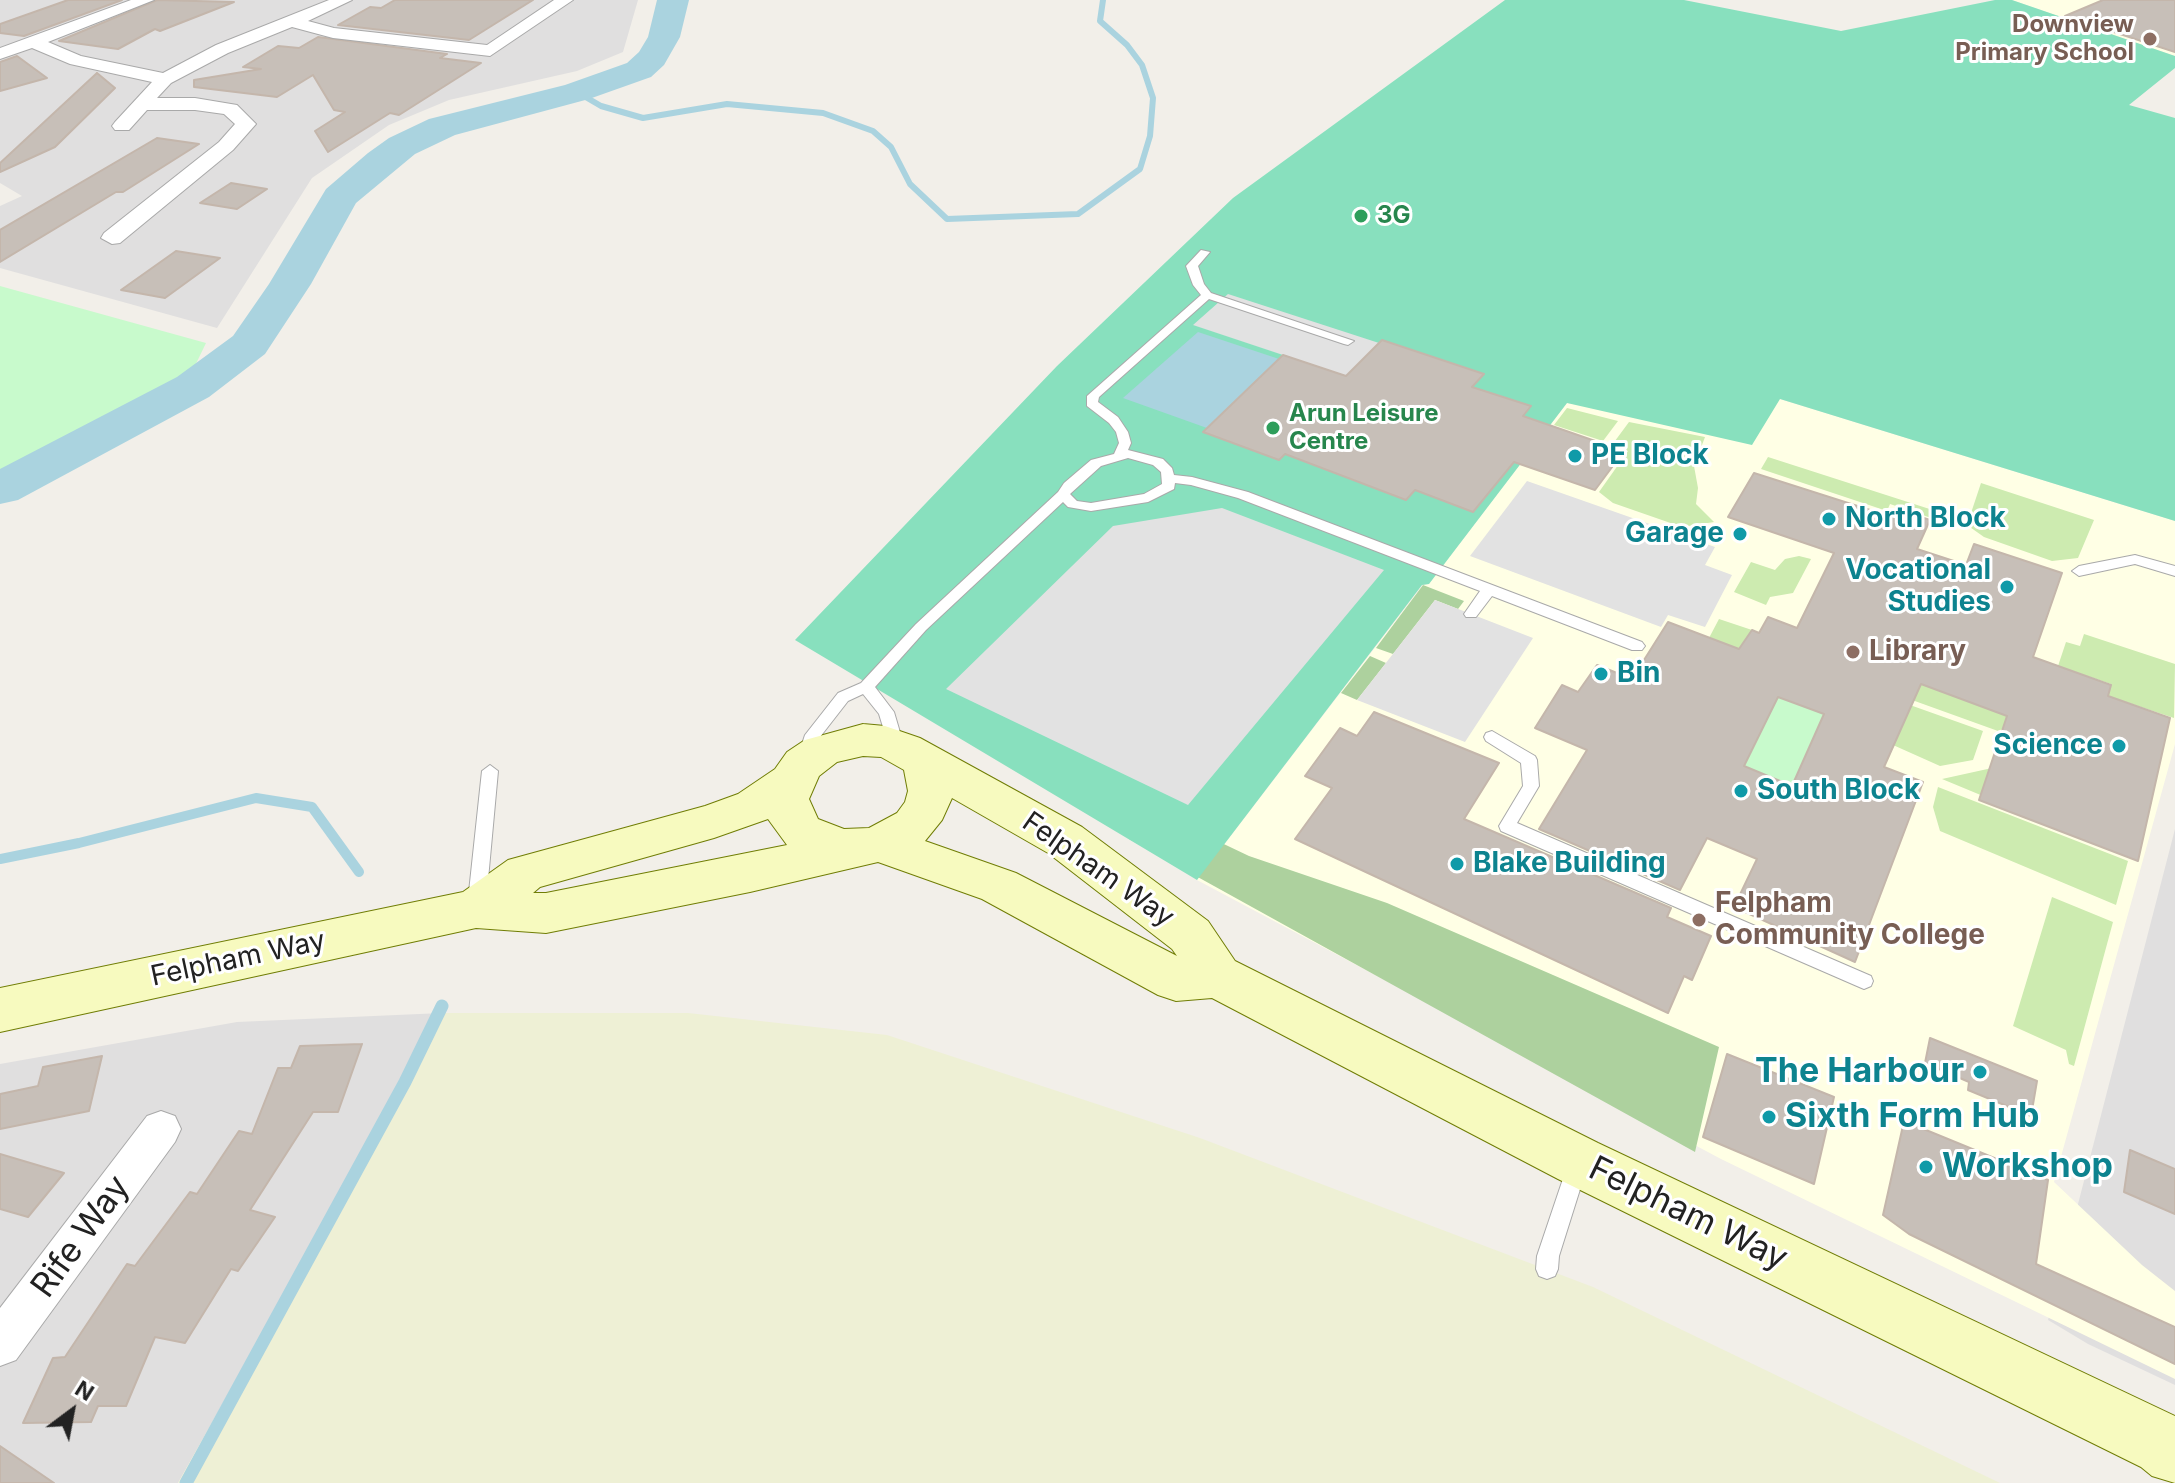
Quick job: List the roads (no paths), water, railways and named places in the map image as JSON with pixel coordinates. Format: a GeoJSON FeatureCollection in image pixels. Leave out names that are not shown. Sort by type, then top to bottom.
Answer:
{"type":"FeatureCollection","features":[{"type":"Feature","properties":{"kind":"main road","name":"Felpham Way"},"geometry":{"type":"LineString","coordinates":[[476,909],[525,873],[714,821],[754,806],[821,751],[863,740],[908,753],[1065,840],[1190,935],[1217,976],[1578,1161],[2171,1447]]}},
{"type":"Feature","properties":{"kind":"main road","name":"Felpham Way"},"geometry":{"type":"LineString","coordinates":[[0,1010],[476,909],[546,913],[750,873],[894,838],[913,825],[926,808],[931,791],[929,775],[908,753]]}},
{"type":"Feature","properties":{"kind":"main road","name":"Felpham Way"},"geometry":{"type":"LineString","coordinates":[[797,772],[786,799],[790,816],[802,832],[821,842],[844,847],[869,844],[999,886],[1176,980],[1217,976]]}},
{"type":"Feature","properties":{"kind":"street"},"geometry":{"type":"LineString","coordinates":[[0,54],[146,0]]}},
{"type":"Feature","properties":{"kind":"street"},"geometry":{"type":"LineString","coordinates":[[122,126],[165,79],[222,49],[344,0]]}},
{"type":"Feature","properties":{"kind":"street"},"geometry":{"type":"LineString","coordinates":[[290,21],[333,33],[490,51],[565,0]]}},
{"type":"Feature","properties":{"kind":"street"},"geometry":{"type":"LineString","coordinates":[[32,42],[76,60],[165,79]]}},
{"type":"Feature","properties":{"kind":"street"},"geometry":{"type":"LineString","coordinates":[[112,238],[226,146],[246,124],[230,109],[195,104],[141,104]]}},
{"type":"Feature","properties":{"kind":"street","name":"Rife Way"},"geometry":{"type":"LineString","coordinates":[[0,1344],[161,1129]]}},
{"type":"Feature","properties":{"kind":"lane"},"geometry":{"type":"LineString","coordinates":[[1205,252],[1192,266],[1199,285],[1207,295],[1348,341]]}},
{"type":"Feature","properties":{"kind":"lane"},"geometry":{"type":"LineString","coordinates":[[1120,455],[1125,443],[1122,432],[1114,420],[1091,403],[1093,396],[1207,295]]}},
{"type":"Feature","properties":{"kind":"lane"},"geometry":{"type":"LineString","coordinates":[[797,772],[813,735],[843,697],[866,687],[921,627],[1096,463],[1120,455],[1144,456],[1158,462],[1170,479],[1169,486],[1148,498],[1120,504],[1091,507],[1073,504],[1063,495]]}},
{"type":"Feature","properties":{"kind":"lane"},"geometry":{"type":"LineString","coordinates":[[1170,479],[1192,481],[1243,495],[1637,646]]}},
{"type":"Feature","properties":{"kind":"lane"},"geometry":{"type":"LineString","coordinates":[[2079,571],[2135,559],[2175,571]]}},
{"type":"Feature","properties":{"kind":"lane"},"geometry":{"type":"LineString","coordinates":[[1471,614],[1488,590]]}},
{"type":"Feature","properties":{"kind":"lane"},"geometry":{"type":"LineString","coordinates":[[866,687],[886,712],[908,753]]}},
{"type":"Feature","properties":{"kind":"lane"},"geometry":{"type":"LineString","coordinates":[[1492,737],[1529,760],[1531,786],[1507,826],[1864,981]]}},
{"type":"Feature","properties":{"kind":"lane"},"geometry":{"type":"LineString","coordinates":[[476,909],[490,771]]}},
{"type":"Feature","properties":{"kind":"lane"},"geometry":{"type":"LineString","coordinates":[[1547,1269],[1548,1256],[1578,1161]]}},
{"type":"Feature","properties":{"kind":"water"},"geometry":{"type":"Polygon","coordinates":[[[1198,332],[1279,359],[1207,428],[1123,398],[1198,332]]]}},
{"type":"Feature","properties":{"kind":"waterway"},"geometry":{"type":"LineString","coordinates":[[0,489],[193,387],[249,345],[290,284],[340,197],[381,161],[402,146],[442,127],[577,92],[639,70],[652,58],[664,37],[673,0]]}},
{"type":"Feature","properties":{"kind":"waterway"},"geometry":{"type":"LineString","coordinates":[[577,92],[601,106],[643,118],[727,104],[823,113],[873,131],[891,147],[910,184],[947,219],[1078,214],[1140,169],[1150,136],[1153,98],[1142,65],[1127,45],[1100,21],[1103,0]]}},
{"type":"Feature","properties":{"kind":"waterway"},"geometry":{"type":"LineString","coordinates":[[0,859],[79,843],[256,798],[312,807],[359,872]]}},
{"type":"Feature","properties":{"kind":"waterway"},"geometry":{"type":"LineString","coordinates":[[186,1483],[405,1082],[442,1006]]}},
{"type":"Feature","properties":{"kind":"place","name":"Downview Primary School"},"geometry":{"type":"Point","coordinates":[2150,39]}},
{"type":"Feature","properties":{"kind":"place","name":"3G"},"geometry":{"type":"Point","coordinates":[1361,216]}},
{"type":"Feature","properties":{"kind":"place","name":"Arun Leisure Centre"},"geometry":{"type":"Point","coordinates":[1273,428]}},
{"type":"Feature","properties":{"kind":"place","name":"PE Block"},"geometry":{"type":"Point","coordinates":[1575,456]}},
{"type":"Feature","properties":{"kind":"place","name":"North Block"},"geometry":{"type":"Point","coordinates":[1829,519]}},
{"type":"Feature","properties":{"kind":"place","name":"Garage"},"geometry":{"type":"Point","coordinates":[1740,534]}},
{"type":"Feature","properties":{"kind":"place","name":"Vocational Studies"},"geometry":{"type":"Point","coordinates":[2007,587]}},
{"type":"Feature","properties":{"kind":"place","name":"Library"},"geometry":{"type":"Point","coordinates":[1853,652]}},
{"type":"Feature","properties":{"kind":"place","name":"Bin"},"geometry":{"type":"Point","coordinates":[1601,674]}},
{"type":"Feature","properties":{"kind":"place","name":"Science"},"geometry":{"type":"Point","coordinates":[2119,746]}},
{"type":"Feature","properties":{"kind":"place","name":"South Block"},"geometry":{"type":"Point","coordinates":[1741,791]}},
{"type":"Feature","properties":{"kind":"place","name":"Blake Building"},"geometry":{"type":"Point","coordinates":[1457,864]}},
{"type":"Feature","properties":{"kind":"place","name":"Felpham Community College"},"geometry":{"type":"Point","coordinates":[1699,920]}},
{"type":"Feature","properties":{"kind":"place","name":"The Harbour"},"geometry":{"type":"Point","coordinates":[1980,1072]}},
{"type":"Feature","properties":{"kind":"place","name":"Sixth Form Hub"},"geometry":{"type":"Point","coordinates":[1769,1117]}},
{"type":"Feature","properties":{"kind":"place","name":"Workshop"},"geometry":{"type":"Point","coordinates":[1926,1167]}}]}
